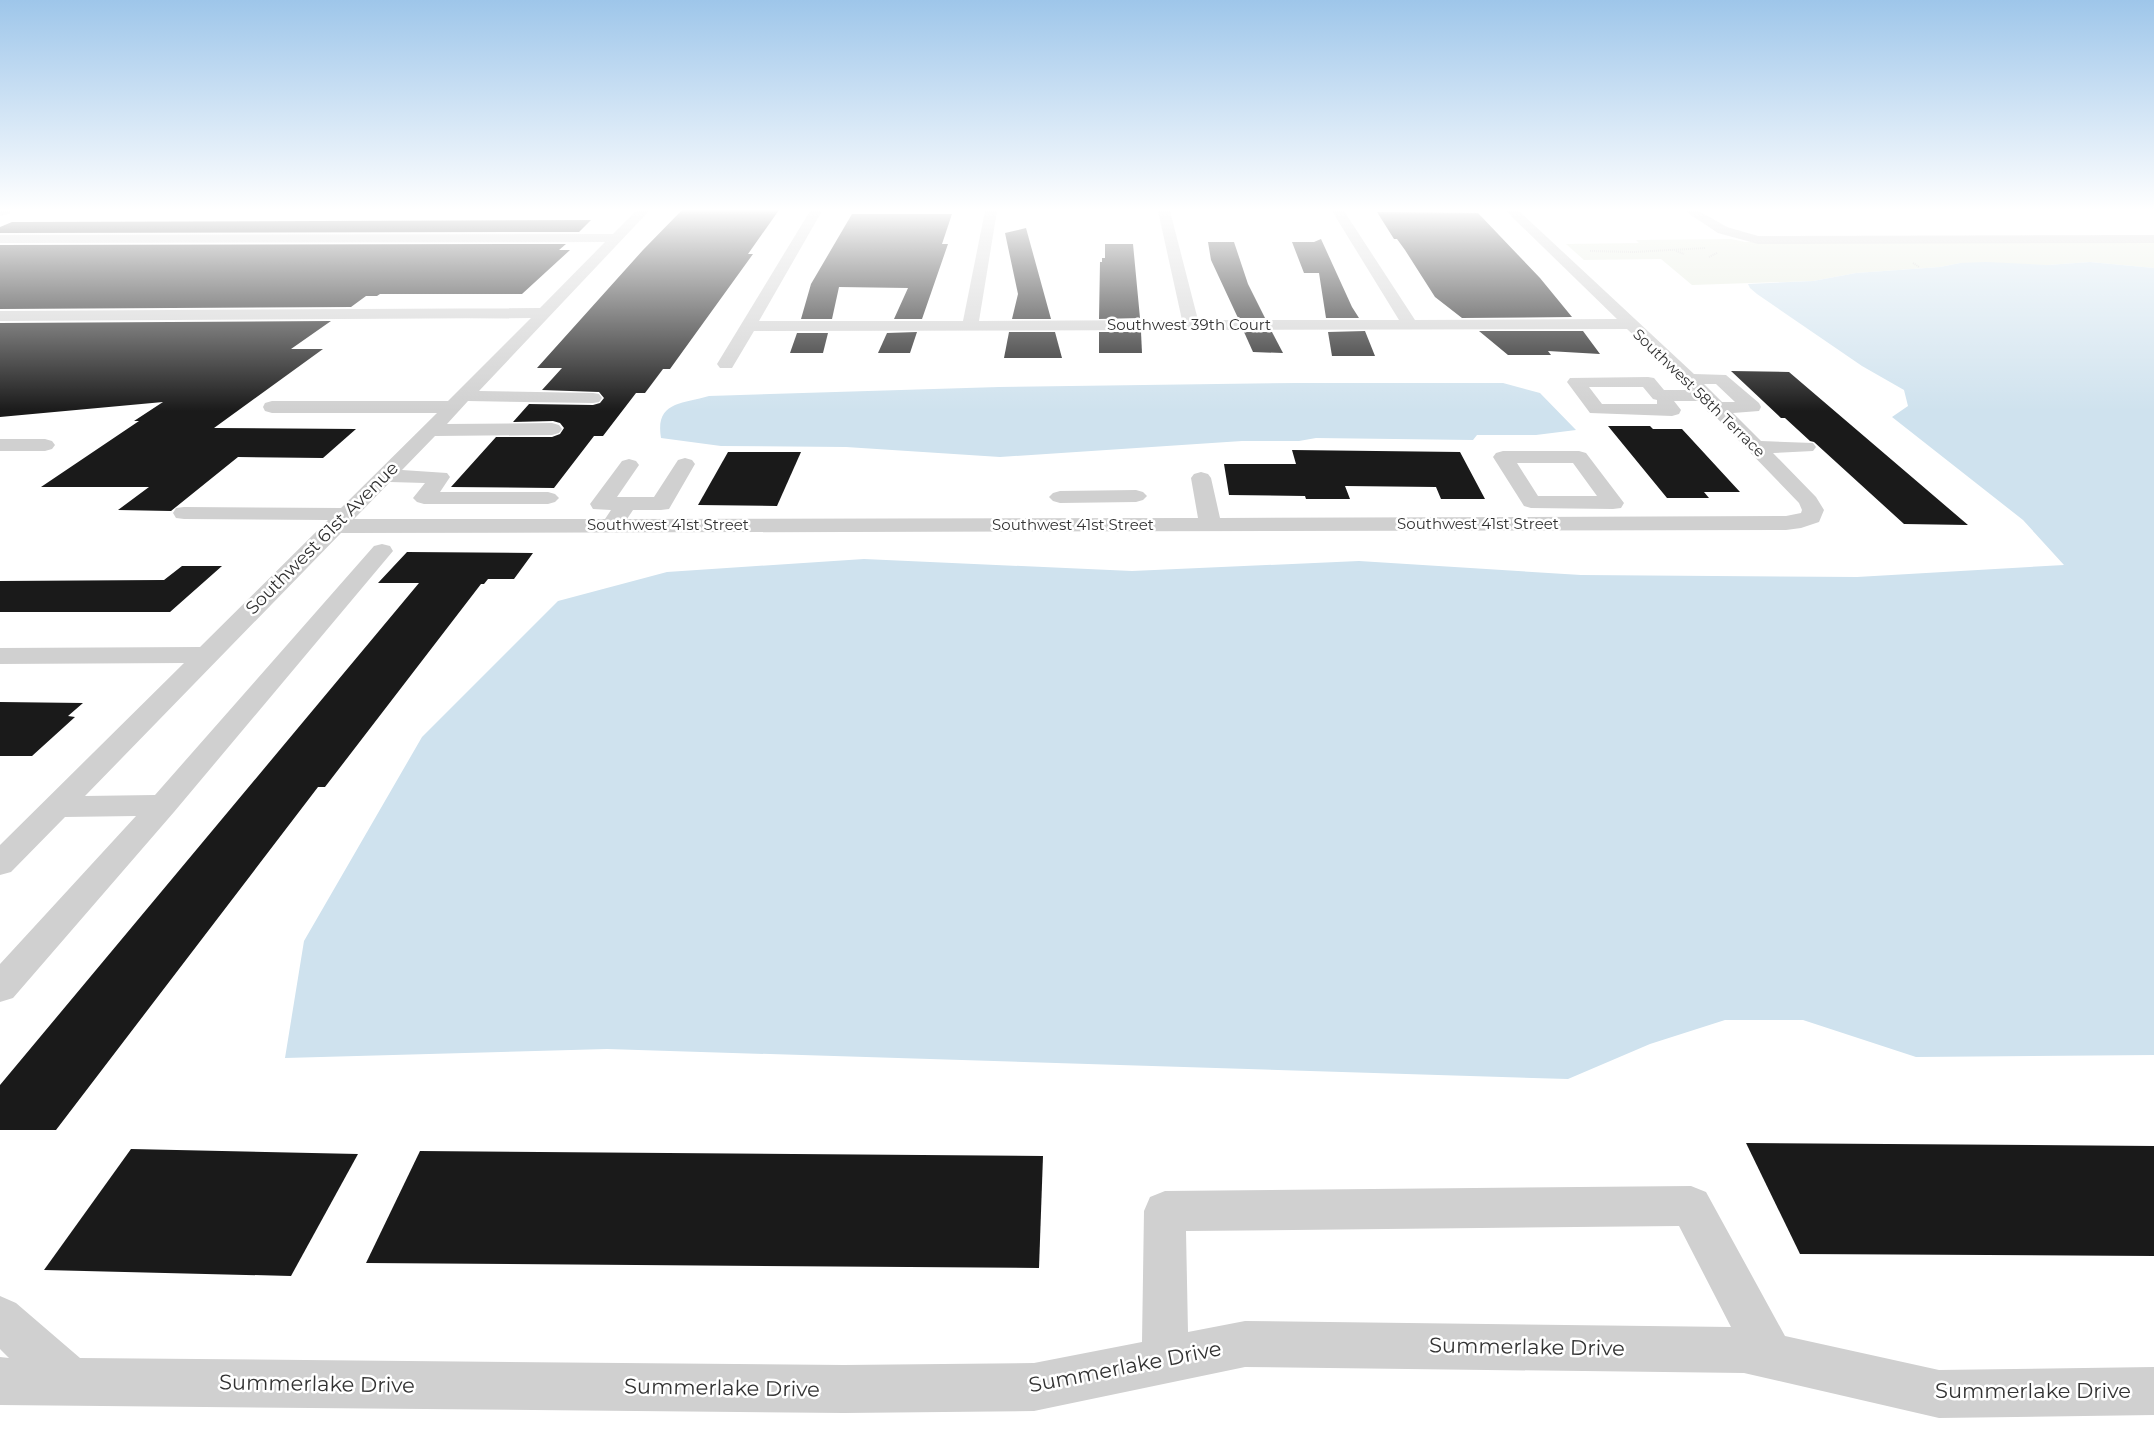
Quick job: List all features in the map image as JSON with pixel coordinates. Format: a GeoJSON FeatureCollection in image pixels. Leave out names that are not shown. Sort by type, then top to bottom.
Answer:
{"type":"FeatureCollection","features":[{"type":"Feature","properties":{"kind":"street","name":"Southwest 61st Avenue"},"geometry":{"type":"LineString","coordinates":[[0,864],[578,278]]}},
{"type":"Feature","properties":{"kind":"street"},"geometry":{"type":"LineString","coordinates":[[726,364],[777,278]]}},
{"type":"Feature","properties":{"kind":"street"},"geometry":{"type":"LineString","coordinates":[[970,326],[979,278]]}},
{"type":"Feature","properties":{"kind":"street"},"geometry":{"type":"LineString","coordinates":[[1180,278],[1191,325]]}},
{"type":"Feature","properties":{"kind":"street"},"geometry":{"type":"LineString","coordinates":[[1380,278],[1410,325]]}},
{"type":"Feature","properties":{"kind":"street","name":"Southwest 58th Terrace"},"geometry":{"type":"LineString","coordinates":[[1582,278],[1689,379],[1809,501],[1813,510],[1811,517]]}},
{"type":"Feature","properties":{"kind":"street"},"geometry":{"type":"LineString","coordinates":[[0,316],[544,313]]}},
{"type":"Feature","properties":{"kind":"street","name":"Southwest 39th Court"},"geometry":{"type":"LineString","coordinates":[[750,326],[1629,324]]}},
{"type":"Feature","properties":{"kind":"street"},"geometry":{"type":"LineString","coordinates":[[1659,395],[1752,407],[1720,379],[1689,379]]}},
{"type":"Feature","properties":{"kind":"street"},"geometry":{"type":"LineString","coordinates":[[272,407],[593,398]]}},
{"type":"Feature","properties":{"kind":"street"},"geometry":{"type":"LineString","coordinates":[[429,430],[552,429]]}},
{"type":"Feature","properties":{"kind":"street"},"geometry":{"type":"LineString","coordinates":[[0,445],[45,445]]}},
{"type":"Feature","properties":{"kind":"street"},"geometry":{"type":"LineString","coordinates":[[1754,447],[1806,447]]}},
{"type":"Feature","properties":{"kind":"street"},"geometry":{"type":"LineString","coordinates":[[1503,457],[1579,457],[1613,502],[1571,502],[1531,502],[1503,457]]}},
{"type":"Feature","properties":{"kind":"street"},"geometry":{"type":"LineString","coordinates":[[628,466],[601,504],[661,504],[685,464]]}},
{"type":"Feature","properties":{"kind":"street"},"geometry":{"type":"LineString","coordinates":[[384,476],[440,476],[424,498],[548,498]]}},
{"type":"Feature","properties":{"kind":"street"},"geometry":{"type":"LineString","coordinates":[[1200,478],[1210,525]]}},
{"type":"Feature","properties":{"kind":"street"},"geometry":{"type":"LineString","coordinates":[[1060,496],[1136,496]]}},
{"type":"Feature","properties":{"kind":"street"},"geometry":{"type":"LineString","coordinates":[[1094,497],[1098,525]]}},
{"type":"Feature","properties":{"kind":"street"},"geometry":{"type":"LineString","coordinates":[[1571,502],[1586,524]]}},
{"type":"Feature","properties":{"kind":"street"},"geometry":{"type":"LineString","coordinates":[[612,525],[627,503]]}},
{"type":"Feature","properties":{"kind":"street","name":"Southwest 41st Street"},"geometry":{"type":"LineString","coordinates":[[184,513],[340,520],[612,525],[1779,523],[1800,522],[1811,517]]}},
{"type":"Feature","properties":{"kind":"street"},"geometry":{"type":"LineString","coordinates":[[0,988],[163,805],[382,551]]}},
{"type":"Feature","properties":{"kind":"street"},"geometry":{"type":"LineString","coordinates":[[0,656],[205,655]]}},
{"type":"Feature","properties":{"kind":"street"},"geometry":{"type":"LineString","coordinates":[[56,807],[163,805]]}},
{"type":"Feature","properties":{"kind":"street"},"geometry":{"type":"LineString","coordinates":[[1165,1360],[1165,1211],[1691,1206],[1771,1356]]}},
{"type":"Feature","properties":{"kind":"street"},"geometry":{"type":"LineString","coordinates":[[0,1319],[71,1381]]}},
{"type":"Feature","properties":{"kind":"street","name":"Summerlake Drive"},"geometry":{"type":"LineString","coordinates":[[0,1381],[844,1389],[1034,1387],[1245,1344],[1744,1350],[1939,1394],[2154,1391]]}},
{"type":"Feature","properties":{"kind":"shaded area"},"geometry":{"type":"Polygon","coordinates":[[[1683,278],[1830,278],[1813,281],[1692,285],[1683,278]]]}},
{"type":"Feature","properties":{"kind":"water"},"geometry":{"type":"Polygon","coordinates":[[[1830,278],[2154,278],[2154,1055],[1916,1057],[1803,1020],[1725,1020],[1650,1044],[1568,1079],[607,1049],[285,1058],[304,941],[422,737],[558,601],[667,572],[864,559],[1132,571],[1359,561],[1581,575],[1857,577],[2064,565],[2023,520],[1892,417],[1908,406],[1904,390],[1862,366],[1757,294],[1748,284],[1813,281],[1830,278]]]}},
{"type":"Feature","properties":{"kind":"water"},"geometry":{"type":"Polygon","coordinates":[[[1297,383],[1503,383],[1540,393],[1576,430],[1536,435],[1477,435],[1473,440],[1316,438],[1299,441],[1242,441],[1000,457],[846,447],[721,446],[661,438],[660,426],[662,417],[672,407],[680,403],[709,396],[999,387],[1297,383]]]}},
{"type":"Feature","properties":{"kind":"building"},"geometry":{"type":"Polygon","coordinates":[[[0,278],[540,278],[522,294],[380,294],[377,296],[366,296],[351,307],[0,309],[0,278]]]}},
{"type":"Feature","properties":{"kind":"building"},"geometry":{"type":"Polygon","coordinates":[[[618,278],[736,278],[670,369],[663,369],[645,393],[636,393],[603,436],[594,436],[554,488],[451,487],[496,437],[552,437],[560,434],[564,428],[560,423],[553,421],[513,422],[529,404],[593,405],[600,403],[604,398],[599,392],[542,390],[562,368],[537,368],[618,278]]]}},
{"type":"Feature","properties":{"kind":"building"},"geometry":{"type":"Polygon","coordinates":[[[815,278],[936,278],[922,319],[894,319],[908,288],[839,287],[832,319],[801,319],[815,278]]]}},
{"type":"Feature","properties":{"kind":"building"},"geometry":{"type":"Polygon","coordinates":[[[1015,278],[1040,278],[1051,319],[1012,319],[1018,294],[1015,278]]]}},
{"type":"Feature","properties":{"kind":"building"},"geometry":{"type":"Polygon","coordinates":[[[1100,278],[1136,278],[1140,318],[1099,319],[1100,278]]]}},
{"type":"Feature","properties":{"kind":"building"},"geometry":{"type":"Polygon","coordinates":[[[1219,278],[1246,278],[1265,318],[1238,318],[1219,278]]]}},
{"type":"Feature","properties":{"kind":"building"},"geometry":{"type":"Polygon","coordinates":[[[1320,278],[1339,278],[1359,318],[1326,318],[1320,278]]]}},
{"type":"Feature","properties":{"kind":"building"},"geometry":{"type":"Polygon","coordinates":[[[1423,278],[1540,278],[1572,317],[1462,318],[1435,297],[1423,278]]]}},
{"type":"Feature","properties":{"kind":"building"},"geometry":{"type":"Polygon","coordinates":[[[331,321],[291,349],[323,349],[214,428],[356,429],[323,458],[238,457],[171,511],[118,510],[149,487],[41,487],[139,421],[134,421],[163,402],[0,417],[0,323],[331,321]]]}},
{"type":"Feature","properties":{"kind":"building"},"geometry":{"type":"Polygon","coordinates":[[[1365,331],[1375,356],[1332,356],[1328,332],[1365,331]]]}},
{"type":"Feature","properties":{"kind":"building"},"geometry":{"type":"Polygon","coordinates":[[[1479,331],[1583,331],[1600,354],[1548,351],[1551,355],[1508,355],[1479,331]]]}},
{"type":"Feature","properties":{"kind":"building"},"geometry":{"type":"Polygon","coordinates":[[[917,332],[910,353],[878,353],[887,333],[917,332]]]}},
{"type":"Feature","properties":{"kind":"building"},"geometry":{"type":"Polygon","coordinates":[[[1009,332],[1055,332],[1062,358],[1004,358],[1009,332]]]}},
{"type":"Feature","properties":{"kind":"building"},"geometry":{"type":"Polygon","coordinates":[[[1099,332],[1141,332],[1142,353],[1099,353],[1099,332]]]}},
{"type":"Feature","properties":{"kind":"building"},"geometry":{"type":"Polygon","coordinates":[[[1244,332],[1272,332],[1283,353],[1253,352],[1244,332]]]}},
{"type":"Feature","properties":{"kind":"building"},"geometry":{"type":"Polygon","coordinates":[[[797,333],[828,333],[823,353],[790,353],[797,333]]]}},
{"type":"Feature","properties":{"kind":"building"},"geometry":{"type":"Polygon","coordinates":[[[1731,371],[1789,372],[1968,525],[1904,524],[1814,442],[1810,441],[1785,418],[1781,418],[1731,371]]]}},
{"type":"Feature","properties":{"kind":"building"},"geometry":{"type":"Polygon","coordinates":[[[1608,426],[1650,426],[1653,429],[1682,429],[1740,492],[1704,492],[1709,498],[1667,498],[1608,426]]]}},
{"type":"Feature","properties":{"kind":"building"},"geometry":{"type":"Polygon","coordinates":[[[1292,450],[1460,452],[1485,499],[1441,499],[1436,487],[1345,486],[1350,499],[1306,499],[1305,496],[1229,495],[1224,464],[1296,464],[1292,450]]]}},
{"type":"Feature","properties":{"kind":"building"},"geometry":{"type":"Polygon","coordinates":[[[728,452],[801,452],[777,506],[698,505],[728,452]]]}},
{"type":"Feature","properties":{"kind":"building"},"geometry":{"type":"Polygon","coordinates":[[[407,552],[533,553],[514,579],[488,579],[484,584],[481,584],[325,787],[318,787],[56,1130],[0,1130],[0,1085],[419,583],[378,583],[407,552]]]}},
{"type":"Feature","properties":{"kind":"building"},"geometry":{"type":"Polygon","coordinates":[[[182,566],[222,566],[170,612],[0,612],[0,581],[164,580],[182,566]]]}},
{"type":"Feature","properties":{"kind":"building"},"geometry":{"type":"Polygon","coordinates":[[[0,702],[83,703],[68,716],[75,717],[32,756],[0,756],[0,702]]]}},
{"type":"Feature","properties":{"kind":"building"},"geometry":{"type":"Polygon","coordinates":[[[1746,1143],[2154,1146],[2154,1256],[1800,1254],[1746,1143]]]}},
{"type":"Feature","properties":{"kind":"building"},"geometry":{"type":"Polygon","coordinates":[[[131,1149],[358,1154],[291,1276],[44,1270],[131,1149]]]}},
{"type":"Feature","properties":{"kind":"building"},"geometry":{"type":"Polygon","coordinates":[[[420,1151],[1043,1156],[1039,1268],[366,1263],[420,1151]]]}}]}
